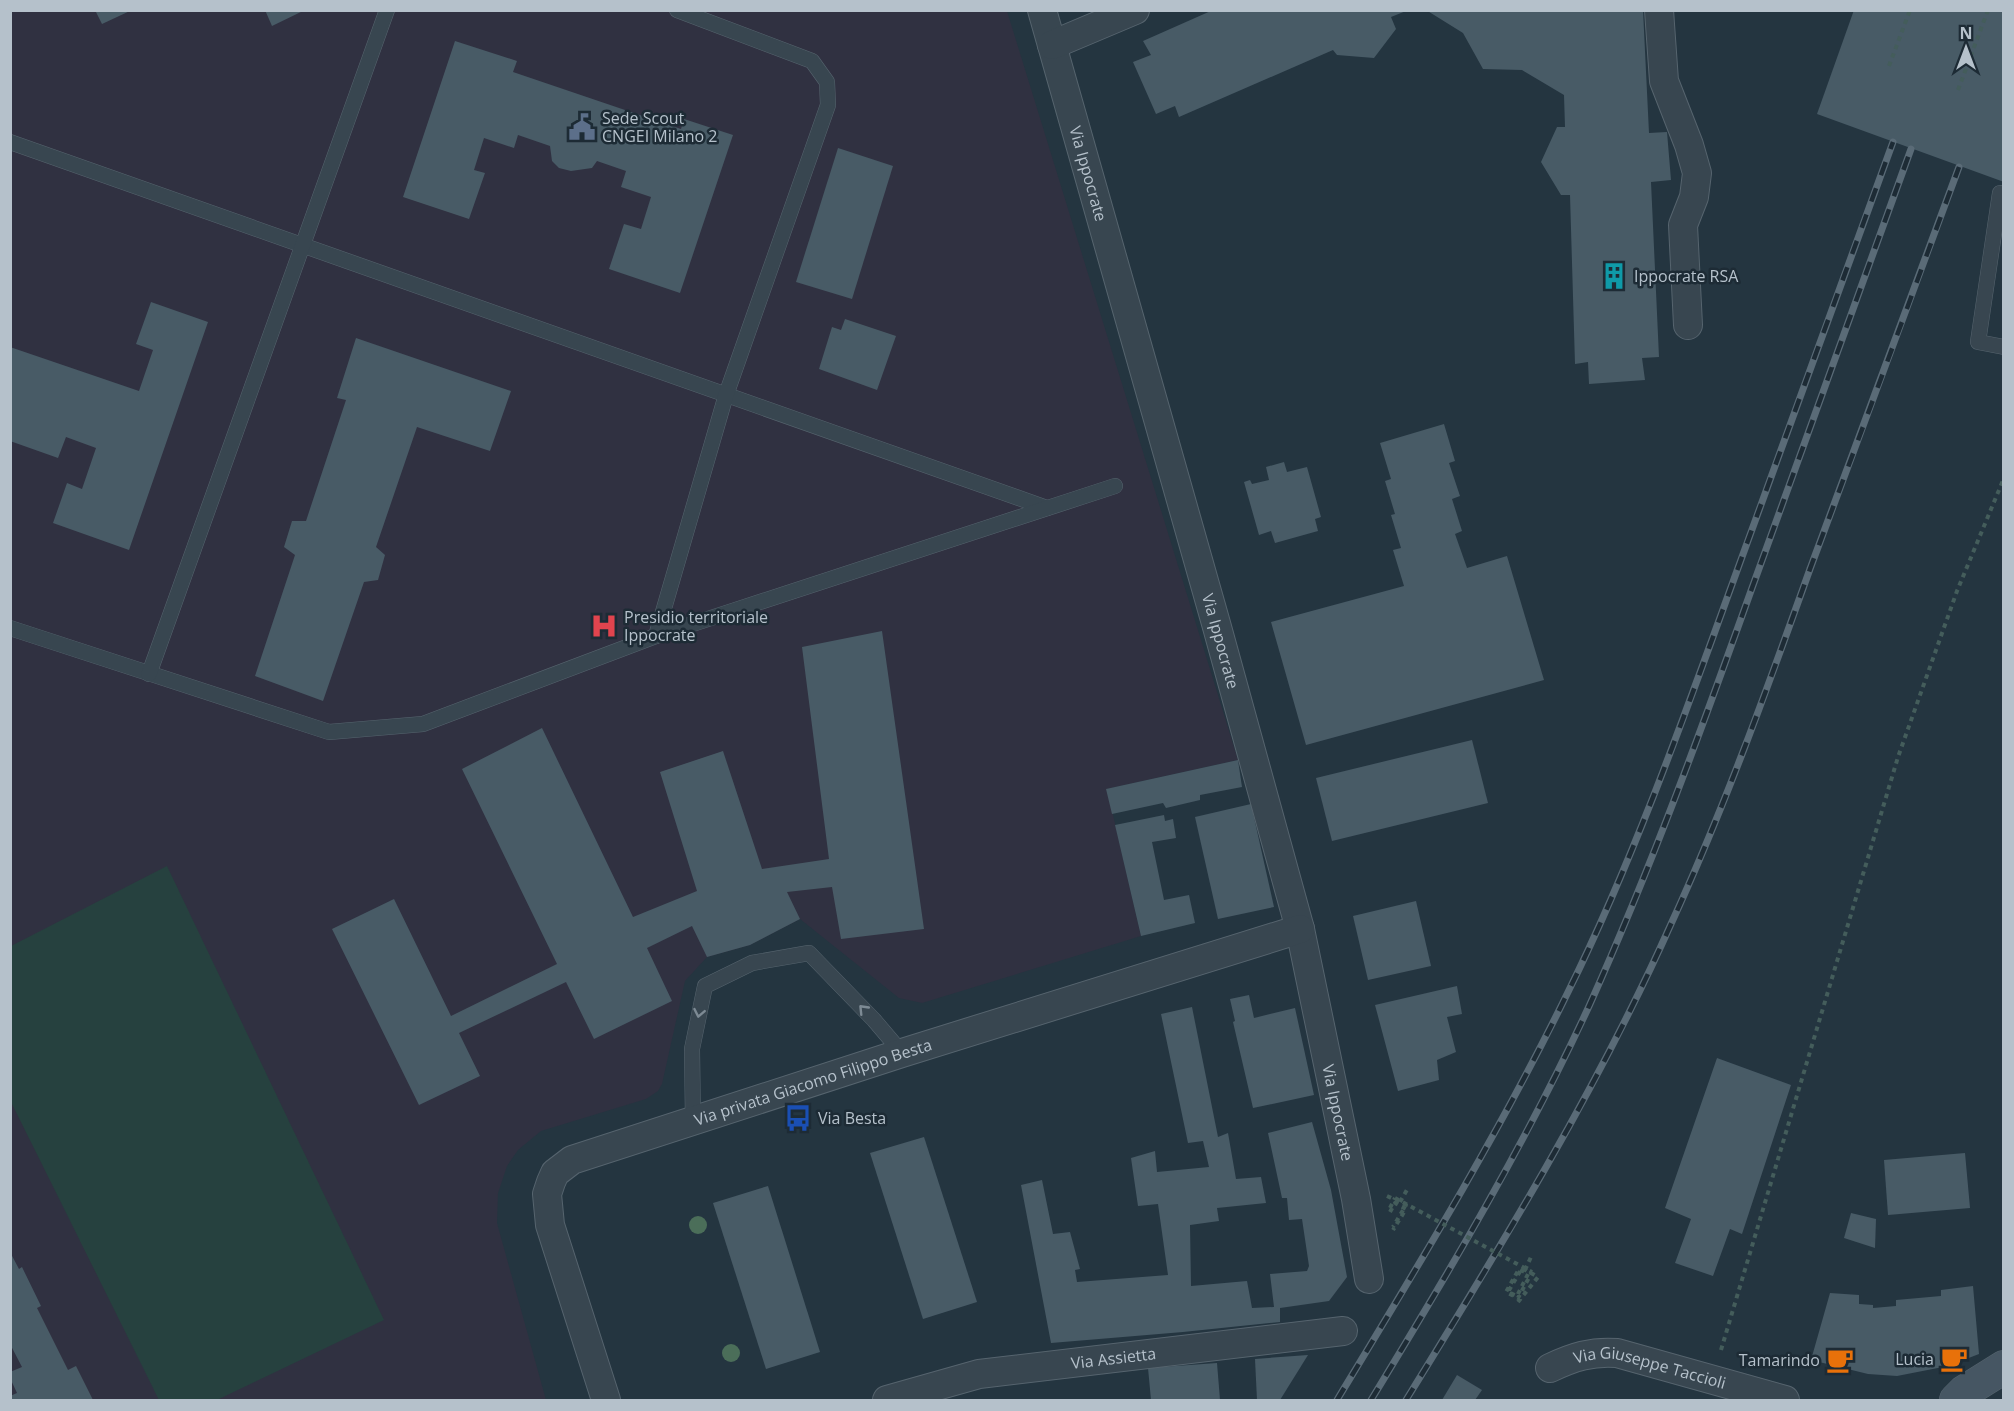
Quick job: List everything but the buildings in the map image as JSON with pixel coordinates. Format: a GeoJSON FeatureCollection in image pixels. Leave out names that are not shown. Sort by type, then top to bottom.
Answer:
{"type":"FeatureCollection","features":[{"type":"Feature","properties":{"kind":"street","name":"Via Ippocrate"},"geometry":{"type":"LineString","coordinates":[[1042,10],[1300,929],[1356,1199],[1370,1280]]}},
{"type":"Feature","properties":{"kind":"street"},"geometry":{"type":"LineString","coordinates":[[1052,45],[1135,10]]}},
{"type":"Feature","properties":{"kind":"street"},"geometry":{"type":"LineString","coordinates":[[1659,10],[1664,81],[1689,145],[1697,173],[1694,197],[1683,225],[1688,325]]}},
{"type":"Feature","properties":{"kind":"street","name":"Via privata Giacomo Filippo Besta"},"geometry":{"type":"LineString","coordinates":[[606,1401],[550,1225],[547,1194],[555,1173],[572,1160],[902,1053],[1300,929]]}},
{"type":"Feature","properties":{"kind":"street","name":"Via Assietta"},"geometry":{"type":"LineString","coordinates":[[887,1401],[979,1374],[1343,1331]]}},
{"type":"Feature","properties":{"kind":"street","name":"Via Giuseppe Taccioli"},"geometry":{"type":"LineString","coordinates":[[1550,1368],[1580,1355],[1617,1353],[1785,1401]]}},
{"type":"Feature","properties":{"kind":"street"},"geometry":{"type":"LineString","coordinates":[[1956,1398],[2004,1367]]}},
{"type":"Feature","properties":{"kind":"lane"},"geometry":{"type":"LineString","coordinates":[[149,674],[387,10]]}},
{"type":"Feature","properties":{"kind":"lane"},"geometry":{"type":"LineString","coordinates":[[656,636],[726,395],[828,105],[827,82],[812,61],[677,10]]}},
{"type":"Feature","properties":{"kind":"lane"},"geometry":{"type":"LineString","coordinates":[[10,142],[1047,508]]}},
{"type":"Feature","properties":{"kind":"lane"},"geometry":{"type":"LineString","coordinates":[[2000,193],[1978,342],[2004,347]]}},
{"type":"Feature","properties":{"kind":"lane"},"geometry":{"type":"LineString","coordinates":[[10,628],[329,732],[423,724],[656,636],[1115,486]]}},
{"type":"Feature","properties":{"kind":"lane"},"geometry":{"type":"LineString","coordinates":[[693,1122],[692,1048],[705,986],[752,963],[809,953],[874,1020],[902,1053]]}},
{"type":"Feature","properties":{"kind":"path"},"geometry":{"type":"LineString","coordinates":[[1889,66],[1910,10]]}},
{"type":"Feature","properties":{"kind":"path"},"geometry":{"type":"LineString","coordinates":[[1958,90],[1988,10]]}},
{"type":"Feature","properties":{"kind":"path"},"geometry":{"type":"LineString","coordinates":[[1719,1358],[1898,757],[1957,591],[2004,478]]}},
{"type":"Feature","properties":{"kind":"path"},"geometry":{"type":"LineString","coordinates":[[1406,1209],[1398,1201],[1538,1277],[1518,1302]]}},
{"type":"Feature","properties":{"kind":"path"},"geometry":{"type":"LineString","coordinates":[[1525,1269],[1522,1268],[1517,1276],[1512,1284],[1508,1292],[1517,1296],[1528,1274],[1519,1269],[1506,1292],[1518,1298],[1532,1272],[1525,1269]]}},
{"type":"Feature","properties":{"kind":"shaded area","name":"Presidio territoriale Ippocrate"},"geometry":{"type":"Polygon","coordinates":[[[10,11],[1007,11],[1238,760],[1107,789],[1141,936],[922,1003],[899,998],[800,919],[750,945],[707,957],[685,981],[662,1084],[658,1091],[646,1099],[541,1131],[518,1150],[507,1166],[498,1193],[497,1223],[546,1400],[11,1400],[10,11]]]}},
{"type":"Feature","properties":{"kind":"green space"},"geometry":{"type":"Polygon","coordinates":[[[167,866],[384,1320],[217,1400],[159,1400],[11,1102],[11,946],[167,866]]]}},
{"type":"Feature","properties":{"kind":"railway"},"geometry":{"type":"LineString","coordinates":[[1337,1400],[1458,1198],[1543,1043],[1593,940],[1637,838],[1677,735],[1893,142]]}},
{"type":"Feature","properties":{"kind":"railway"},"geometry":{"type":"LineString","coordinates":[[1371,1400],[1514,1156],[1590,1004],[1655,850],[1695,745],[1911,149]]}},
{"type":"Feature","properties":{"kind":"railway"},"geometry":{"type":"LineString","coordinates":[[1406,1400],[1477,1284],[1580,1107],[1612,1047],[1671,924],[1709,837],[1778,659],[1959,167]]}},
{"type":"Feature","properties":{"kind":"place","name":"Sede Scout CNGEI Milano 2"},"geometry":{"type":"Point","coordinates":[582,127]}},
{"type":"Feature","properties":{"kind":"place","name":"Ippocrate RSA"},"geometry":{"type":"Point","coordinates":[1614,276]}},
{"type":"Feature","properties":{"kind":"place","name":"Presidio territoriale Ippocrate"},"geometry":{"type":"Point","coordinates":[604,626]}},
{"type":"Feature","properties":{"kind":"place","name":"Via Besta"},"geometry":{"type":"Point","coordinates":[798,1118]}},
{"type":"Feature","properties":{"kind":"place","name":"Lucia"},"geometry":{"type":"Point","coordinates":[1954,1359]}},
{"type":"Feature","properties":{"kind":"place","name":"Tamarindo"},"geometry":{"type":"Point","coordinates":[1840,1360]}}]}
